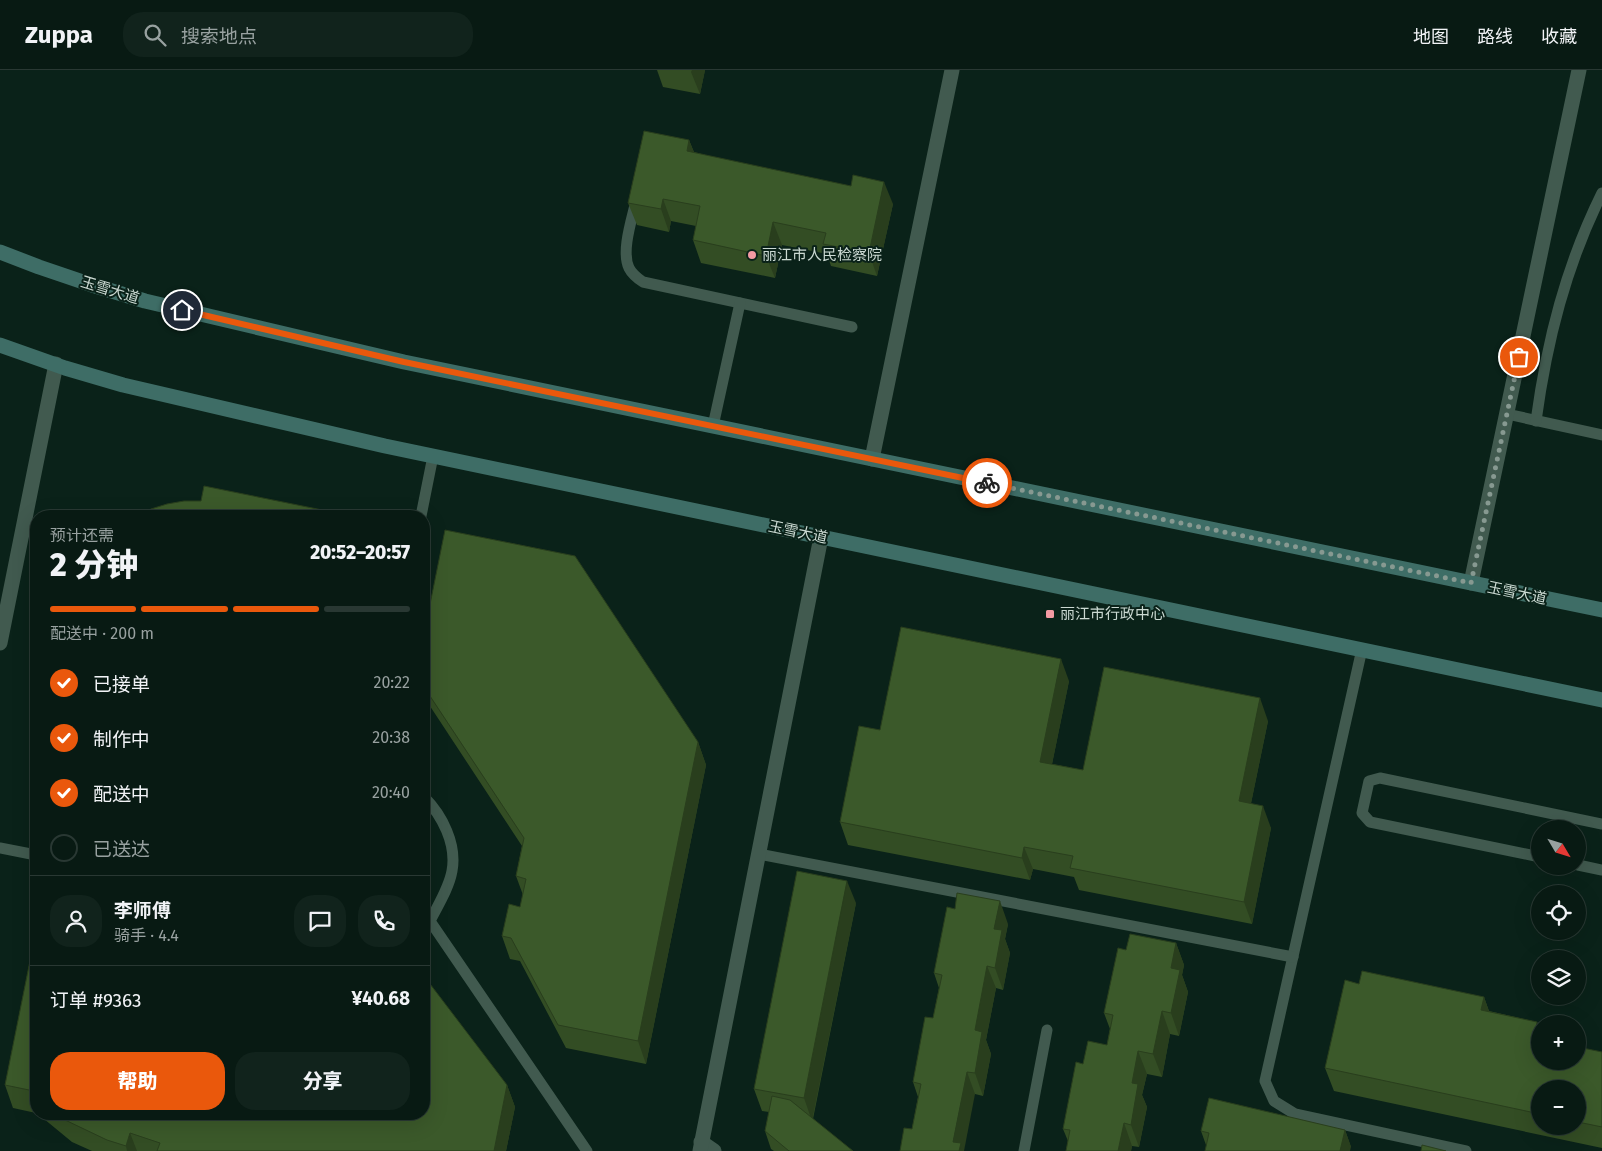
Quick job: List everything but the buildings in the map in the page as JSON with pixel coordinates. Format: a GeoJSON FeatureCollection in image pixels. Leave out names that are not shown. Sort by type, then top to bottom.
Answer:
{"type":"FeatureCollection","features":[{"type":"Feature","properties":{"kind":"main road","name":"玉雪大道"},"geometry":{"type":"LineString","coordinates":[[0,252],[92,285],[145,301],[404,362],[1602,610]]}},
{"type":"Feature","properties":{"kind":"main road","name":"玉雪大道"},"geometry":{"type":"LineString","coordinates":[[0,345],[122,385],[385,446],[1602,700]]}},
{"type":"Feature","properties":{"kind":"street"},"geometry":{"type":"LineString","coordinates":[[872,459],[952,70]]}},
{"type":"Feature","properties":{"kind":"street"},"geometry":{"type":"LineString","coordinates":[[1471,583],[1579,70]]}},
{"type":"Feature","properties":{"kind":"street"},"geometry":{"type":"LineString","coordinates":[[0,643],[56,364]]}},
{"type":"Feature","properties":{"kind":"street"},"geometry":{"type":"LineString","coordinates":[[714,1151],[701,1146],[821,537]]}},
{"type":"Feature","properties":{"kind":"lane"},"geometry":{"type":"LineString","coordinates":[[638,192],[626,250],[628,266],[634,276],[643,282],[852,327]]}},
{"type":"Feature","properties":{"kind":"lane"},"geometry":{"type":"LineString","coordinates":[[1536,421],[1549,343],[1562,293],[1576,251],[1602,193]]}},
{"type":"Feature","properties":{"kind":"lane"},"geometry":{"type":"LineString","coordinates":[[713,426],[740,303]]}},
{"type":"Feature","properties":{"kind":"lane"},"geometry":{"type":"LineString","coordinates":[[1507,414],[1602,436]]}},
{"type":"Feature","properties":{"kind":"lane"},"geometry":{"type":"LineString","coordinates":[[423,510],[433,456]]}},
{"type":"Feature","properties":{"kind":"lane"},"geometry":{"type":"LineString","coordinates":[[1362,650],[1265,1081],[1274,1101],[1295,1114],[1466,1151]]}},
{"type":"Feature","properties":{"kind":"lane"},"geometry":{"type":"LineString","coordinates":[[1531,855],[1370,822],[1362,813],[1369,780],[1380,778],[1583,820]]}},
{"type":"Feature","properties":{"kind":"lane"},"geometry":{"type":"LineString","coordinates":[[430,804],[445,827],[454,856],[448,885],[430,921],[587,1151]]}},
{"type":"Feature","properties":{"kind":"lane"},"geometry":{"type":"LineString","coordinates":[[1586,821],[1602,824]]}},
{"type":"Feature","properties":{"kind":"lane"},"geometry":{"type":"LineString","coordinates":[[0,848],[30,854]]}},
{"type":"Feature","properties":{"kind":"lane"},"geometry":{"type":"LineString","coordinates":[[759,854],[1293,957]]}},
{"type":"Feature","properties":{"kind":"lane"},"geometry":{"type":"LineString","coordinates":[[1586,867],[1602,870]]}},
{"type":"Feature","properties":{"kind":"lane"},"geometry":{"type":"LineString","coordinates":[[1024,1151],[1047,1030]]}},
{"type":"Feature","properties":{"kind":"way so far"},"geometry":{"type":"LineString","coordinates":[[987,483],[1471,583],[1519,357]]}},
{"type":"Feature","properties":{"kind":"place","name":"丽江市人民检察院"},"geometry":{"type":"Point","coordinates":[752,255]}},
{"type":"Feature","properties":{"kind":"place","name":"丽江市行政中心"},"geometry":{"type":"Point","coordinates":[1050,614]}},
{"type":"Feature","properties":{"kind":"route"},"geometry":{"type":"LineString","coordinates":[[182,310],[404,362],[987,483]]}}]}
